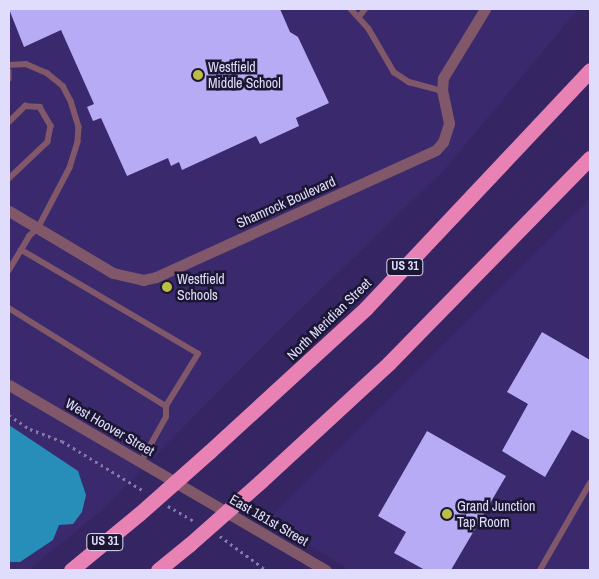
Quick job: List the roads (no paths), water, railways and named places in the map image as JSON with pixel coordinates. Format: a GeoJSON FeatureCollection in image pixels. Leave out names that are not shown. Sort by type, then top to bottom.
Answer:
{"type":"FeatureCollection","features":[{"type":"Feature","properties":{"kind":"highway","name":"North Meridian Street"},"geometry":{"type":"LineString","coordinates":[[71,570],[139,514],[209,452],[366,308],[590,70]]}},
{"type":"Feature","properties":{"kind":"highway"},"geometry":{"type":"LineString","coordinates":[[158,570],[260,482],[389,363],[590,158]]}},
{"type":"Feature","properties":{"kind":"street","name":"Shamrock Boulevard"},"geometry":{"type":"LineString","coordinates":[[9,210],[113,274],[135,279],[156,277],[436,150],[444,142],[449,123],[442,91],[448,69],[485,9]]}},
{"type":"Feature","properties":{"kind":"street","name":"West Hoover Street"},"geometry":{"type":"LineString","coordinates":[[9,385],[197,495]]}},
{"type":"Feature","properties":{"kind":"street","name":"East 181st Street"},"geometry":{"type":"LineString","coordinates":[[197,495],[326,570]]}},
{"type":"Feature","properties":{"kind":"lane"},"geometry":{"type":"LineString","coordinates":[[352,9],[394,72],[409,82],[442,91]]}},
{"type":"Feature","properties":{"kind":"lane"},"geometry":{"type":"LineString","coordinates":[[359,17],[365,9]]}},
{"type":"Feature","properties":{"kind":"lane"},"geometry":{"type":"LineString","coordinates":[[9,65],[26,64],[48,73],[62,86],[71,101],[79,127],[78,142],[70,168],[38,228],[21,250],[9,271]]}},
{"type":"Feature","properties":{"kind":"lane"},"geometry":{"type":"LineString","coordinates":[[9,71],[9,79]]}},
{"type":"Feature","properties":{"kind":"lane"},"geometry":{"type":"LineString","coordinates":[[9,122],[25,106],[40,107],[51,126],[48,142],[9,179]]}},
{"type":"Feature","properties":{"kind":"lane"},"geometry":{"type":"LineString","coordinates":[[21,250],[198,354],[166,406],[166,417],[141,462]]}},
{"type":"Feature","properties":{"kind":"lane"},"geometry":{"type":"LineString","coordinates":[[9,255],[16,259]]}},
{"type":"Feature","properties":{"kind":"lane"},"geometry":{"type":"LineString","coordinates":[[9,308],[166,406]]}},
{"type":"Feature","properties":{"kind":"lane"},"geometry":{"type":"LineString","coordinates":[[540,570],[590,483]]}},
{"type":"Feature","properties":{"kind":"water"},"geometry":{"type":"Polygon","coordinates":[[[9,425],[78,471],[86,495],[82,512],[73,524],[59,525],[53,540],[20,562],[9,562],[9,425]]]}},
{"type":"Feature","properties":{"kind":"place","name":"Westfield Middle School"},"geometry":{"type":"Point","coordinates":[198,75]}},
{"type":"Feature","properties":{"kind":"place","name":"Westfield Schools"},"geometry":{"type":"Point","coordinates":[167,287]}},
{"type":"Feature","properties":{"kind":"place","name":"Grand Junction Tap Room"},"geometry":{"type":"Point","coordinates":[447,514]}}]}
